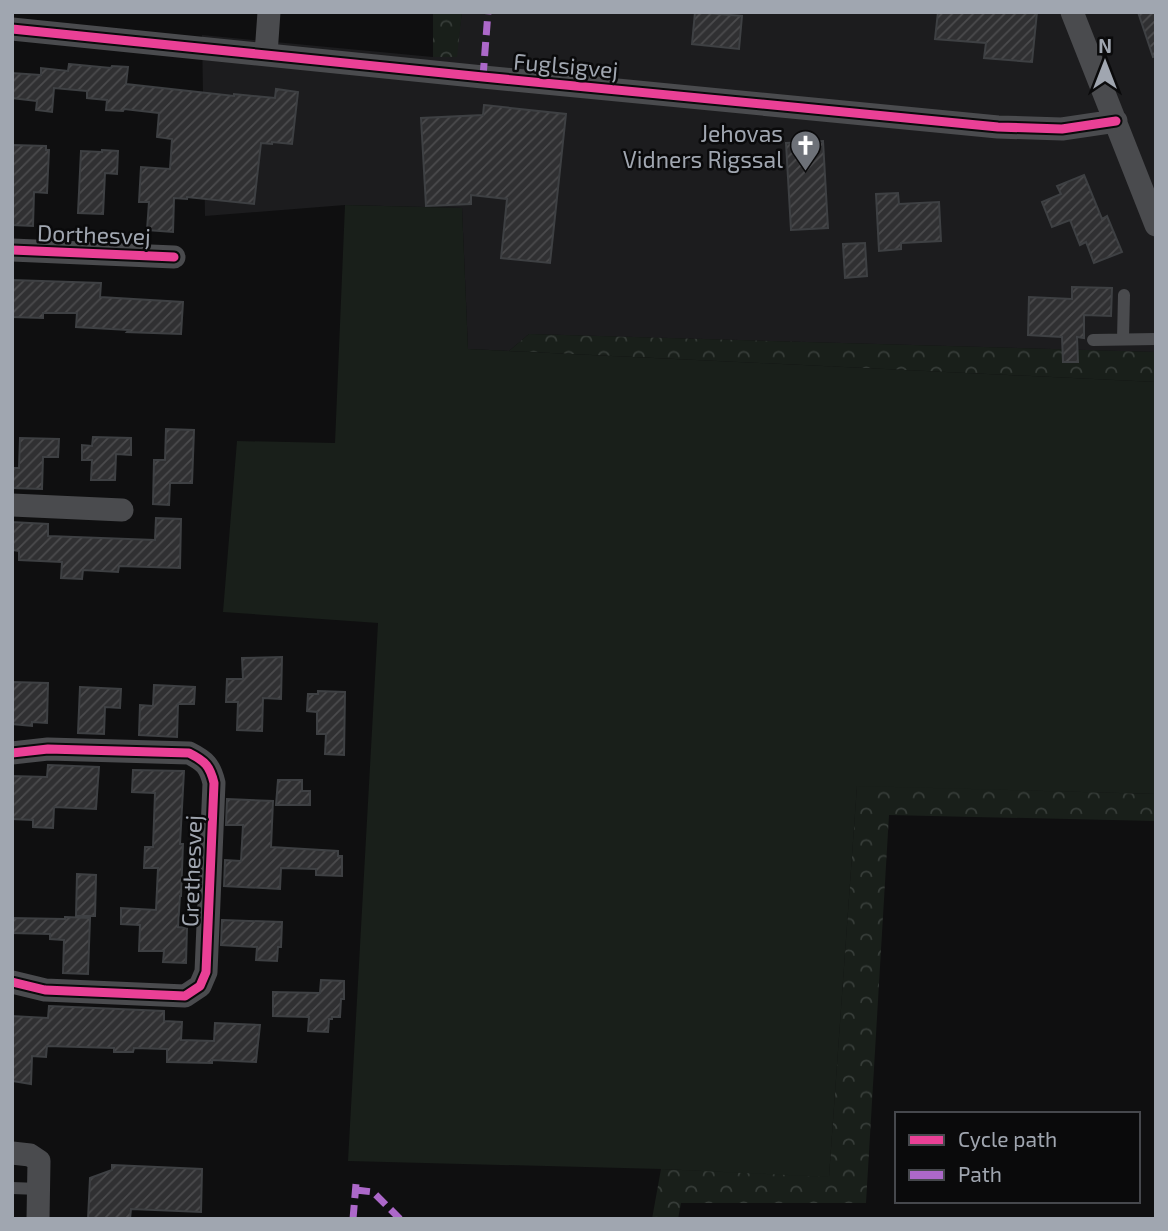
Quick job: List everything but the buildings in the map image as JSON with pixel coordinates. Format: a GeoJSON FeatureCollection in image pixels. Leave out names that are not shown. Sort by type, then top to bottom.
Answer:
{"type":"FeatureCollection","features":[{"type":"Feature","properties":{"kind":"street"},"geometry":{"type":"LineString","coordinates":[[266,54],[269,12]]}},
{"type":"Feature","properties":{"kind":"street"},"geometry":{"type":"LineString","coordinates":[[1072,12],[1156,225]]}},
{"type":"Feature","properties":{"kind":"street","name":"Fuglsigvej"},"geometry":{"type":"LineString","coordinates":[[12,29],[998,127],[1062,129],[1116,121]]}},
{"type":"Feature","properties":{"kind":"street","name":"Dorthesvej"},"geometry":{"type":"LineString","coordinates":[[12,250],[174,257]]}},
{"type":"Feature","properties":{"kind":"street"},"geometry":{"type":"LineString","coordinates":[[12,505],[122,510]]}},
{"type":"Feature","properties":{"kind":"street","name":"Grethesvej"},"geometry":{"type":"LineString","coordinates":[[12,752],[48,749],[190,753],[201,759],[211,770],[214,783],[206,972],[200,986],[185,996],[45,990],[12,982]]}},
{"type":"Feature","properties":{"kind":"street"},"geometry":{"type":"LineString","coordinates":[[12,1153],[30,1154],[39,1161],[38,1219]]}},
{"type":"Feature","properties":{"kind":"lane"},"geometry":{"type":"LineString","coordinates":[[1123,339],[1124,295]]}},
{"type":"Feature","properties":{"kind":"lane"},"geometry":{"type":"LineString","coordinates":[[1093,340],[1156,338]]}},
{"type":"Feature","properties":{"kind":"lane"},"geometry":{"type":"LineString","coordinates":[[12,1188],[39,1189]]}},
{"type":"Feature","properties":{"kind":"shaded area"},"geometry":{"type":"Polygon","coordinates":[[[462,12],[1156,12],[1156,352],[529,334],[509,351],[468,349],[462,208],[345,205],[205,216],[202,35],[456,57],[462,12]]]}},
{"type":"Feature","properties":{"kind":"green space"},"geometry":{"type":"Polygon","coordinates":[[[433,12],[462,12],[457,57],[433,57],[433,12]]]}},
{"type":"Feature","properties":{"kind":"green space"},"geometry":{"type":"Polygon","coordinates":[[[345,205],[462,208],[468,349],[1156,382],[1156,794],[857,786],[829,1177],[661,1169],[348,1161],[378,623],[223,612],[237,441],[335,443],[345,205]]]}},
{"type":"Feature","properties":{"kind":"green space"},"geometry":{"type":"Polygon","coordinates":[[[529,334],[1156,352],[1156,382],[509,351],[529,334]]]}},
{"type":"Feature","properties":{"kind":"green space"},"geometry":{"type":"Polygon","coordinates":[[[857,785],[1156,794],[1156,821],[889,815],[866,1203],[681,1203],[678,1219],[652,1219],[661,1169],[829,1176],[857,785]]]}},
{"type":"Feature","properties":{"kind":"marked path"},"geometry":{"type":"LineString","coordinates":[[483,77],[488,12]]}},
{"type":"Feature","properties":{"kind":"marked path"},"geometry":{"type":"LineString","coordinates":[[353,1219],[356,1184]]}},
{"type":"Feature","properties":{"kind":"marked path"},"geometry":{"type":"LineString","coordinates":[[356,1190],[373,1192],[400,1219]]}},
{"type":"Feature","properties":{"kind":"cycle path"},"geometry":{"type":"LineString","coordinates":[[12,29],[998,127],[1062,129],[1116,121]]}},
{"type":"Feature","properties":{"kind":"cycle path"},"geometry":{"type":"LineString","coordinates":[[12,250],[174,257]]}},
{"type":"Feature","properties":{"kind":"cycle path"},"geometry":{"type":"LineString","coordinates":[[12,753],[48,749],[189,753],[206,765],[214,783],[206,972],[200,986],[185,996],[45,990],[12,982]]}},
{"type":"Feature","properties":{"kind":"place","name":"Jehovas Vidners Rigssal"},"geometry":{"type":"Point","coordinates":[806,173]}}]}
